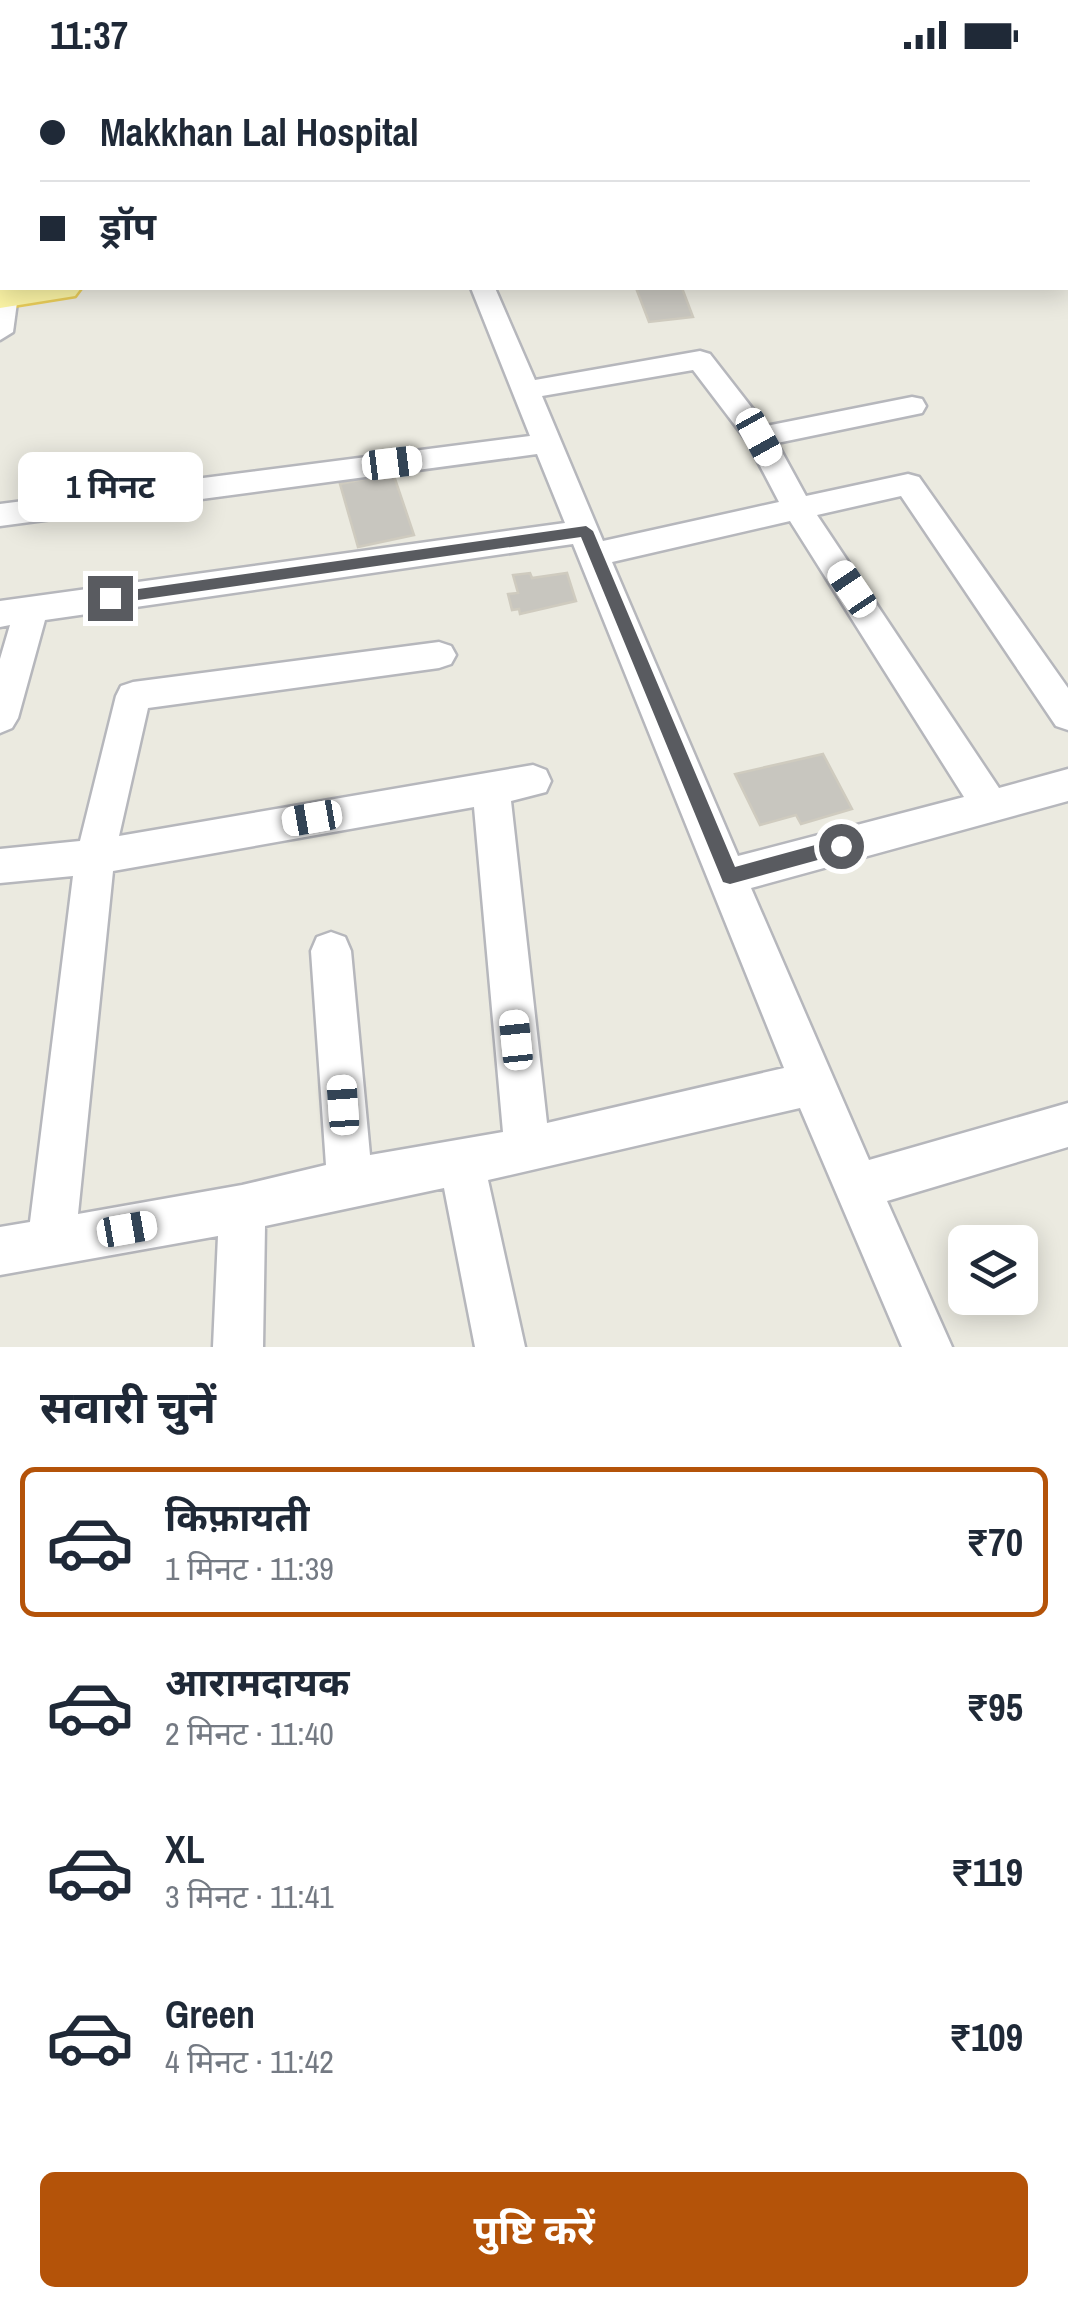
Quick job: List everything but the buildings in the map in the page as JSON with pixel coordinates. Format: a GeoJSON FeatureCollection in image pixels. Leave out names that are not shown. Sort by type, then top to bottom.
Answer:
{"type":"FeatureCollection","features":[{"type":"Feature","properties":{"kind":"main road"},"geometry":{"type":"LineString","coordinates":[[2,296],[46,290]]}},
{"type":"Feature","properties":{"kind":"street"},"geometry":{"type":"LineString","coordinates":[[485,290],[812,1082],[927,1347]]}},
{"type":"Feature","properties":{"kind":"street"},"geometry":{"type":"LineString","coordinates":[[526,390],[700,360],[759,437],[798,510],[990,806]]}},
{"type":"Feature","properties":{"kind":"street"},"geometry":{"type":"LineString","coordinates":[[759,437],[912,406]]}},
{"type":"Feature","properties":{"kind":"street"},"geometry":{"type":"LineString","coordinates":[[0,515],[548,443]]}},
{"type":"Feature","properties":{"kind":"street"},"geometry":{"type":"LineString","coordinates":[[0,718],[16,612],[590,543],[798,510],[908,484],[1068,716]]}},
{"type":"Feature","properties":{"kind":"street"},"geometry":{"type":"LineString","coordinates":[[51,1243],[96,857],[133,696],[439,655]]}},
{"type":"Feature","properties":{"kind":"street"},"geometry":{"type":"LineString","coordinates":[[0,866],[96,857],[533,781]]}},
{"type":"Feature","properties":{"kind":"street"},"geometry":{"type":"LineString","coordinates":[[730,876],[1068,785]]}},
{"type":"Feature","properties":{"kind":"street"},"geometry":{"type":"LineString","coordinates":[[492,786],[527,1150]]}},
{"type":"Feature","properties":{"kind":"street"},"geometry":{"type":"LineString","coordinates":[[331,951],[350,1182]]}},
{"type":"Feature","properties":{"kind":"street"},"geometry":{"type":"LineString","coordinates":[[0,1251],[242,1208],[350,1182],[527,1150],[812,1082]]}},
{"type":"Feature","properties":{"kind":"street"},"geometry":{"type":"LineString","coordinates":[[859,1186],[1068,1125]]}},
{"type":"Feature","properties":{"kind":"street"},"geometry":{"type":"LineString","coordinates":[[461,1161],[500,1347]]}},
{"type":"Feature","properties":{"kind":"street"},"geometry":{"type":"LineString","coordinates":[[238,1347],[242,1208]]}},
{"type":"Feature","properties":{"kind":"route"},"geometry":{"type":"LineString","coordinates":[[110,598],[586,531],[730,876],[841,846]]}}]}
